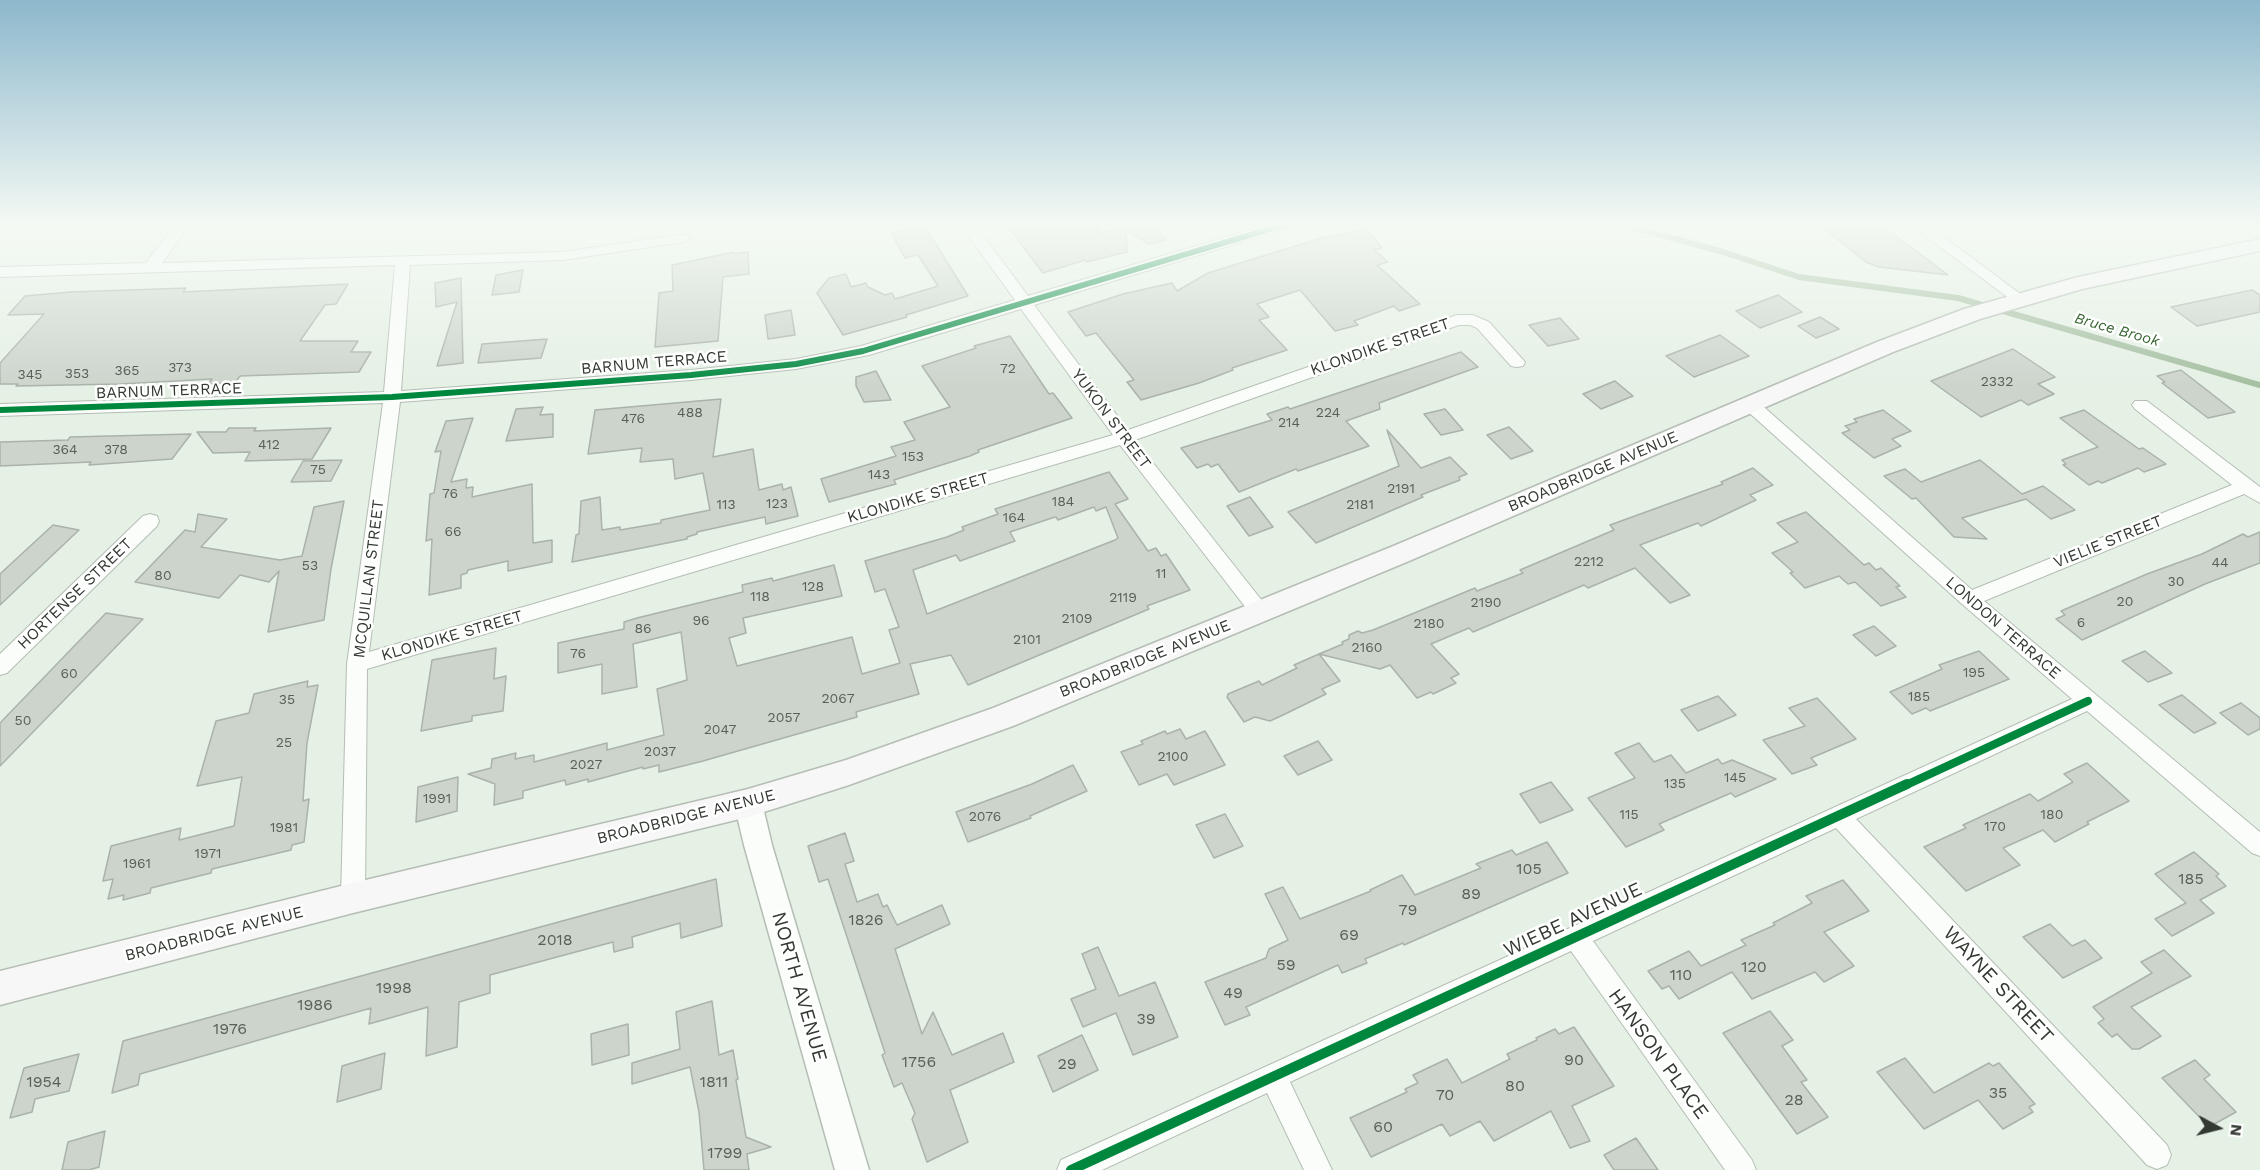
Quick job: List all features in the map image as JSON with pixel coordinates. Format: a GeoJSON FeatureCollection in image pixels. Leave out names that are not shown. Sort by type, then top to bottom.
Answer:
{"type":"FeatureCollection","features":[{"type":"Feature","properties":{"kind":"main road","name":"BROADBRIDGE AVENUE"},"geometry":{"type":"LineString","coordinates":[[0,988],[353,898],[748,803],[846,773],[1003,717],[1260,612],[1885,347],[2012,301],[2104,278]]}},
{"type":"Feature","properties":{"kind":"street","name":"MCQUILLAN STREET"},"geometry":{"type":"LineString","coordinates":[[353,898],[357,664],[392,397],[402,278]]}},
{"type":"Feature","properties":{"kind":"street","name":"YUKON STREET"},"geometry":{"type":"LineString","coordinates":[[1007,278],[1124,438],[1260,612]]}},
{"type":"Feature","properties":{"kind":"street","name":"BARNUM TERRACE"},"geometry":{"type":"LineString","coordinates":[[0,410],[392,397],[691,375],[796,364],[863,351],[1108,278]]}},
{"type":"Feature","properties":{"kind":"street"},"geometry":{"type":"LineString","coordinates":[[1983,278],[2012,301]]}},
{"type":"Feature","properties":{"kind":"street","name":"KLONDIKE STREET"},"geometry":{"type":"LineString","coordinates":[[357,664],[1124,438],[1457,320],[1473,320],[1483,325],[1517,362]]}},
{"type":"Feature","properties":{"kind":"street","name":"LONDON TERRACE"},"geometry":{"type":"LineString","coordinates":[[1751,405],[1969,599],[2260,846]]}},
{"type":"Feature","properties":{"kind":"street"},"geometry":{"type":"LineString","coordinates":[[2141,405],[2253,491]]}},
{"type":"Feature","properties":{"kind":"street","name":"VIELIE STREET"},"geometry":{"type":"LineString","coordinates":[[1969,599],[2253,491]]}},
{"type":"Feature","properties":{"kind":"street","name":"HORTENSE STREET"},"geometry":{"type":"LineString","coordinates":[[0,668],[150,521]]}},
{"type":"Feature","properties":{"kind":"street","name":"WIEBE AVENUE"},"geometry":{"type":"LineString","coordinates":[[1071,1170],[2088,701]]}},
{"type":"Feature","properties":{"kind":"street","name":"NORTH AVENUE"},"geometry":{"type":"LineString","coordinates":[[748,803],[758,845],[852,1170]]}},
{"type":"Feature","properties":{"kind":"street","name":"WAYNE STREET"},"geometry":{"type":"LineString","coordinates":[[1838,815],[2157,1155]]}},
{"type":"Feature","properties":{"kind":"street","name":"HANSON PLACE"},"geometry":{"type":"LineString","coordinates":[[1575,937],[1742,1170]]}},
{"type":"Feature","properties":{"kind":"street"},"geometry":{"type":"LineString","coordinates":[[1273,1076],[1318,1170]]}},
{"type":"Feature","properties":{"kind":"building"},"geometry":{"type":"Polygon","coordinates":[[[461,278],[463,363],[437,366],[457,302],[436,307],[435,283],[461,278]]]}},
{"type":"Feature","properties":{"kind":"building"},"geometry":{"type":"Polygon","coordinates":[[[495,278],[522,278],[519,292],[492,295],[495,278]]]}},
{"type":"Feature","properties":{"kind":"building"},"geometry":{"type":"Polygon","coordinates":[[[672,278],[723,278],[718,341],[655,347],[659,293],[673,291],[672,278]]]}},
{"type":"Feature","properties":{"kind":"building"},"geometry":{"type":"Polygon","coordinates":[[[831,278],[847,278],[851,287],[866,283],[868,287],[885,295],[892,293],[895,299],[938,286],[933,278],[957,278],[968,296],[906,315],[907,317],[843,335],[817,293],[831,278]]]}},
{"type":"Feature","properties":{"kind":"building"},"geometry":{"type":"Polygon","coordinates":[[[1200,278],[1391,278],[1420,304],[1399,311],[1394,306],[1354,321],[1358,325],[1335,331],[1300,290],[1257,304],[1269,317],[1259,320],[1287,350],[1232,368],[1233,370],[1199,383],[1141,400],[1127,382],[1134,380],[1096,333],[1086,336],[1068,312],[1123,294],[1172,283],[1177,291],[1200,278]]]}},
{"type":"Feature","properties":{"kind":"building"},"geometry":{"type":"Polygon","coordinates":[[[348,284],[336,304],[325,305],[300,341],[358,341],[351,352],[371,352],[359,372],[240,376],[235,383],[208,384],[212,379],[121,384],[16,386],[18,384],[0,384],[0,363],[44,314],[8,315],[25,296],[71,292],[186,288],[183,292],[348,284]]]}},
{"type":"Feature","properties":{"kind":"building"},"geometry":{"type":"Polygon","coordinates":[[[2252,290],[2260,295],[2260,312],[2197,326],[2171,307],[2252,290]]]}},
{"type":"Feature","properties":{"kind":"building"},"geometry":{"type":"Polygon","coordinates":[[[1778,295],[1802,312],[1760,328],[1736,311],[1778,295]]]}},
{"type":"Feature","properties":{"kind":"building"},"geometry":{"type":"Polygon","coordinates":[[[791,310],[795,335],[768,339],[765,315],[791,310]]]}},
{"type":"Feature","properties":{"kind":"building"},"geometry":{"type":"Polygon","coordinates":[[[1820,317],[1839,329],[1816,338],[1798,326],[1820,317]]]}},
{"type":"Feature","properties":{"kind":"building"},"geometry":{"type":"Polygon","coordinates":[[[1560,318],[1579,339],[1548,346],[1529,325],[1560,318]]]}},
{"type":"Feature","properties":{"kind":"building"},"geometry":{"type":"Polygon","coordinates":[[[1720,335],[1749,356],[1694,377],[1666,356],[1720,335]]]}},
{"type":"Feature","properties":{"kind":"building"},"geometry":{"type":"Polygon","coordinates":[[[1010,336],[1049,394],[1053,393],[1072,418],[978,450],[979,452],[970,456],[894,480],[896,484],[829,502],[821,479],[896,456],[891,447],[915,440],[904,422],[950,407],[922,366],[976,348],[974,346],[1010,336]]]}},
{"type":"Feature","properties":{"kind":"building"},"geometry":{"type":"Polygon","coordinates":[[[547,339],[541,358],[478,363],[482,344],[547,339]]]}},
{"type":"Feature","properties":{"kind":"building"},"geometry":{"type":"Polygon","coordinates":[[[2013,349],[2055,377],[2038,384],[2054,394],[2028,405],[2021,400],[1981,417],[1931,381],[2013,349]]]}},
{"type":"Feature","properties":{"kind":"building"},"geometry":{"type":"Polygon","coordinates":[[[1461,352],[1478,367],[1379,403],[1380,409],[1346,421],[1369,446],[1298,471],[1296,469],[1239,492],[1218,464],[1211,467],[1208,464],[1197,468],[1181,448],[1272,420],[1267,414],[1288,407],[1290,409],[1461,352]]]}},
{"type":"Feature","properties":{"kind":"building"},"geometry":{"type":"Polygon","coordinates":[[[2181,370],[2235,412],[2208,418],[2162,383],[2165,382],[2157,376],[2181,370]]]}},
{"type":"Feature","properties":{"kind":"building"},"geometry":{"type":"Polygon","coordinates":[[[876,371],[891,400],[864,402],[856,386],[856,377],[876,371]]]}},
{"type":"Feature","properties":{"kind":"building"},"geometry":{"type":"Polygon","coordinates":[[[1615,381],[1633,396],[1601,409],[1583,394],[1615,381]]]}},
{"type":"Feature","properties":{"kind":"building"},"geometry":{"type":"Polygon","coordinates":[[[721,399],[713,457],[753,449],[759,490],[782,484],[783,490],[791,487],[798,516],[766,524],[765,517],[697,532],[687,539],[572,562],[576,535],[579,534],[581,501],[600,497],[602,530],[620,527],[620,530],[661,523],[661,520],[710,510],[703,473],[675,479],[673,459],[640,462],[642,448],[588,454],[595,410],[721,399]]]}},
{"type":"Feature","properties":{"kind":"building"},"geometry":{"type":"Polygon","coordinates":[[[543,407],[540,415],[553,414],[553,437],[506,441],[516,409],[543,407]]]}},
{"type":"Feature","properties":{"kind":"building"},"geometry":{"type":"Polygon","coordinates":[[[1445,409],[1463,430],[1441,435],[1424,414],[1445,409]]]}},
{"type":"Feature","properties":{"kind":"building"},"geometry":{"type":"Polygon","coordinates":[[[1883,410],[1911,431],[1892,439],[1901,446],[1874,458],[1842,433],[1850,430],[1845,426],[1857,422],[1854,419],[1883,410]]]}},
{"type":"Feature","properties":{"kind":"building"},"geometry":{"type":"Polygon","coordinates":[[[2084,410],[2139,449],[2143,448],[2166,464],[2144,472],[2138,468],[2102,483],[2098,481],[2089,485],[2063,465],[2066,464],[2062,460],[2098,447],[2060,418],[2084,410]]]}},
{"type":"Feature","properties":{"kind":"building"},"geometry":{"type":"Polygon","coordinates":[[[473,418],[451,482],[467,479],[466,488],[473,487],[472,497],[532,484],[533,543],[552,540],[552,562],[508,571],[508,561],[468,570],[467,573],[461,575],[461,588],[429,595],[432,539],[426,541],[430,494],[434,493],[441,451],[435,452],[446,421],[473,418]]]}},
{"type":"Feature","properties":{"kind":"building"},"geometry":{"type":"Polygon","coordinates":[[[1509,427],[1533,451],[1511,459],[1487,435],[1509,427]]]}},
{"type":"Feature","properties":{"kind":"building"},"geometry":{"type":"Polygon","coordinates":[[[229,428],[256,428],[254,431],[331,428],[312,459],[245,461],[250,452],[213,453],[197,432],[226,432],[229,428]]]}},
{"type":"Feature","properties":{"kind":"building"},"geometry":{"type":"Polygon","coordinates":[[[1387,430],[1421,468],[1450,457],[1467,474],[1459,477],[1460,480],[1421,495],[1423,497],[1316,543],[1288,512],[1399,466],[1387,430]]]}},
{"type":"Feature","properties":{"kind":"building"},"geometry":{"type":"Polygon","coordinates":[[[191,434],[172,459],[89,465],[91,462],[0,466],[0,442],[68,440],[70,437],[191,434]]]}},
{"type":"Feature","properties":{"kind":"building"},"geometry":{"type":"Polygon","coordinates":[[[342,460],[331,481],[291,482],[303,461],[342,460]]]}},
{"type":"Feature","properties":{"kind":"building"},"geometry":{"type":"Polygon","coordinates":[[[1980,460],[2022,494],[2043,486],[2075,510],[2051,519],[2026,499],[1962,518],[1987,539],[1954,537],[1916,498],[1912,499],[1884,476],[1905,469],[1921,482],[1980,460]]]}},
{"type":"Feature","properties":{"kind":"building"},"geometry":{"type":"Polygon","coordinates":[[[1753,468],[1773,485],[1750,495],[1756,500],[1701,526],[1698,523],[1640,545],[1690,595],[1670,603],[1635,568],[1588,588],[1584,585],[1473,632],[1469,628],[1431,644],[1459,674],[1451,678],[1456,683],[1433,694],[1431,692],[1417,698],[1390,665],[1380,669],[1319,654],[1343,644],[1342,642],[1349,639],[1349,635],[1358,631],[1362,633],[1373,630],[1475,588],[1477,591],[1523,573],[1520,570],[1614,530],[1610,525],[1723,484],[1721,482],[1753,468]]]}},
{"type":"Feature","properties":{"kind":"building"},"geometry":{"type":"Polygon","coordinates":[[[1109,472],[1128,499],[1115,504],[1148,551],[1156,548],[1161,556],[1166,554],[1190,590],[1147,606],[1149,609],[968,685],[951,655],[910,664],[919,694],[856,712],[857,717],[703,761],[659,772],[659,765],[643,769],[643,767],[588,782],[588,779],[566,785],[565,780],[523,791],[523,798],[494,805],[495,784],[468,774],[491,768],[492,759],[516,753],[515,759],[534,755],[534,762],[607,743],[607,750],[664,735],[657,689],[687,680],[681,632],[633,644],[637,687],[602,694],[602,664],[558,673],[558,643],[624,629],[624,622],[743,592],[742,585],[772,578],[773,581],[834,565],[842,596],[743,618],[746,633],[729,638],[737,666],[852,637],[862,674],[900,663],[889,630],[899,627],[885,589],[875,592],[865,561],[947,537],[964,530],[962,527],[998,514],[995,509],[1109,472]],[[1094,507],[1058,520],[1056,517],[1052,518],[1010,532],[1015,541],[960,561],[956,555],[913,570],[927,614],[1118,538],[1106,507],[1096,511],[1094,507]]]}},
{"type":"Feature","properties":{"kind":"building"},"geometry":{"type":"Polygon","coordinates":[[[1250,497],[1273,527],[1249,536],[1227,506],[1250,497]]]}},
{"type":"Feature","properties":{"kind":"building"},"geometry":{"type":"Polygon","coordinates":[[[344,501],[324,620],[268,632],[279,571],[269,582],[240,575],[219,598],[135,582],[185,530],[195,532],[198,514],[227,519],[201,547],[280,560],[302,556],[314,507],[344,501]]]}},
{"type":"Feature","properties":{"kind":"building"},"geometry":{"type":"Polygon","coordinates":[[[1806,512],[1864,565],[1869,563],[1876,570],[1881,568],[1900,586],[1896,587],[1906,597],[1881,606],[1855,582],[1848,584],[1839,576],[1805,588],[1790,573],[1793,572],[1772,553],[1798,542],[1777,523],[1806,512]]]}},
{"type":"Feature","properties":{"kind":"building"},"geometry":{"type":"Polygon","coordinates":[[[53,525],[79,530],[0,605],[0,574],[53,525]]]}},
{"type":"Feature","properties":{"kind":"building"},"geometry":{"type":"Polygon","coordinates":[[[2260,532],[2260,563],[2205,584],[2082,640],[2056,619],[2065,615],[2061,611],[2147,574],[2202,554],[2243,534],[2248,537],[2260,532]]]}},
{"type":"Feature","properties":{"kind":"building"},"geometry":{"type":"Polygon","coordinates":[[[106,613],[143,619],[0,766],[0,723],[106,613]]]}},
{"type":"Feature","properties":{"kind":"building"},"geometry":{"type":"Polygon","coordinates":[[[1874,626],[1896,646],[1876,656],[1853,635],[1874,626]]]}},
{"type":"Feature","properties":{"kind":"building"},"geometry":{"type":"Polygon","coordinates":[[[496,648],[494,679],[506,676],[503,711],[472,716],[472,721],[421,731],[432,660],[496,648]]]}},
{"type":"Feature","properties":{"kind":"building"},"geometry":{"type":"Polygon","coordinates":[[[1979,651],[2009,679],[1930,711],[1926,708],[1912,714],[1890,692],[1942,669],[1939,665],[1979,651]]]}},
{"type":"Feature","properties":{"kind":"building"},"geometry":{"type":"Polygon","coordinates":[[[2145,651],[2172,673],[2148,682],[2122,661],[2145,651]]]}},
{"type":"Feature","properties":{"kind":"building"},"geometry":{"type":"Polygon","coordinates":[[[1319,654],[1340,681],[1322,689],[1326,694],[1283,715],[1270,721],[1255,717],[1244,722],[1227,697],[1228,694],[1259,681],[1262,685],[1297,668],[1294,665],[1319,654]]]}},
{"type":"Feature","properties":{"kind":"building"},"geometry":{"type":"Polygon","coordinates":[[[308,681],[307,687],[318,685],[307,743],[303,801],[309,799],[304,842],[292,845],[291,850],[212,869],[211,873],[151,888],[150,893],[123,900],[124,895],[108,899],[113,879],[103,881],[111,846],[181,828],[179,840],[234,826],[242,777],[197,786],[216,721],[249,713],[254,694],[308,681]]]}},
{"type":"Feature","properties":{"kind":"building"},"geometry":{"type":"Polygon","coordinates":[[[2182,695],[2216,723],[2194,733],[2159,705],[2182,695]]]}},
{"type":"Feature","properties":{"kind":"building"},"geometry":{"type":"Polygon","coordinates":[[[1718,696],[1736,715],[1698,731],[1681,710],[1718,696]]]}},
{"type":"Feature","properties":{"kind":"building"},"geometry":{"type":"Polygon","coordinates":[[[1817,698],[1856,739],[1811,758],[1817,765],[1792,774],[1763,740],[1805,726],[1789,708],[1817,698]]]}},
{"type":"Feature","properties":{"kind":"building"},"geometry":{"type":"Polygon","coordinates":[[[2241,703],[2260,718],[2260,729],[2248,735],[2220,713],[2241,703]]]}},
{"type":"Feature","properties":{"kind":"building"},"geometry":{"type":"Polygon","coordinates":[[[1180,729],[1186,739],[1205,731],[1225,765],[1174,785],[1167,774],[1139,785],[1121,752],[1143,744],[1141,741],[1165,731],[1167,734],[1180,729]]]}},
{"type":"Feature","properties":{"kind":"building"},"geometry":{"type":"Polygon","coordinates":[[[1318,741],[1332,760],[1298,775],[1284,756],[1318,741]]]}},
{"type":"Feature","properties":{"kind":"building"},"geometry":{"type":"Polygon","coordinates":[[[1639,743],[1654,762],[1671,755],[1686,773],[1718,759],[1722,764],[1732,760],[1776,779],[1735,797],[1731,793],[1659,824],[1664,830],[1626,847],[1588,798],[1635,778],[1615,753],[1639,743]]]}},
{"type":"Feature","properties":{"kind":"building"},"geometry":{"type":"Polygon","coordinates":[[[2087,763],[2129,801],[2087,822],[2089,824],[2055,842],[2043,830],[2003,848],[2020,865],[1966,891],[1924,847],[1966,828],[1963,825],[2030,794],[2038,801],[2073,782],[2064,774],[2087,763]]]}},
{"type":"Feature","properties":{"kind":"building"},"geometry":{"type":"Polygon","coordinates":[[[1073,765],[1087,791],[1030,816],[1031,818],[968,842],[956,812],[1032,784],[1073,765]]]}},
{"type":"Feature","properties":{"kind":"building"},"geometry":{"type":"Polygon","coordinates":[[[458,777],[457,811],[416,822],[418,787],[458,777]]]}},
{"type":"Feature","properties":{"kind":"building"},"geometry":{"type":"Polygon","coordinates":[[[1551,782],[1573,810],[1540,823],[1520,794],[1551,782]]]}},
{"type":"Feature","properties":{"kind":"building"},"geometry":{"type":"Polygon","coordinates":[[[1225,814],[1243,846],[1214,858],[1196,825],[1225,814]]]}},
{"type":"Feature","properties":{"kind":"building"},"geometry":{"type":"Polygon","coordinates":[[[845,833],[854,861],[845,864],[857,902],[878,894],[883,907],[887,905],[897,925],[942,905],[950,924],[895,949],[922,1034],[933,1012],[952,1055],[1003,1033],[1014,1062],[950,1090],[968,1142],[927,1162],[912,1119],[915,1113],[902,1083],[894,1087],[882,1055],[885,1053],[828,879],[819,882],[808,846],[845,833]]]}},
{"type":"Feature","properties":{"kind":"building"},"geometry":{"type":"Polygon","coordinates":[[[1547,842],[1568,873],[1404,945],[1403,943],[1365,959],[1367,963],[1342,973],[1338,965],[1246,1007],[1250,1015],[1225,1025],[1205,982],[1266,958],[1269,949],[1288,940],[1265,894],[1283,887],[1300,919],[1371,891],[1402,875],[1415,895],[1481,868],[1476,864],[1512,850],[1516,855],[1547,842]]]}},
{"type":"Feature","properties":{"kind":"building"},"geometry":{"type":"Polygon","coordinates":[[[2194,852],[2219,874],[2216,876],[2226,886],[2200,900],[2214,913],[2172,936],[2155,919],[2186,903],[2155,874],[2194,852]]]}},
{"type":"Feature","properties":{"kind":"building"},"geometry":{"type":"Polygon","coordinates":[[[716,879],[722,926],[681,938],[680,923],[632,937],[633,947],[614,952],[613,942],[490,975],[490,993],[459,1002],[457,1047],[426,1056],[428,1007],[369,1024],[371,1008],[140,1074],[138,1085],[112,1093],[123,1041],[716,879]]]}},
{"type":"Feature","properties":{"kind":"building"},"geometry":{"type":"Polygon","coordinates":[[[1843,880],[1869,911],[1824,932],[1854,966],[1824,982],[1815,972],[1752,999],[1732,972],[1679,999],[1669,986],[1662,989],[1648,971],[1689,951],[1701,966],[1746,945],[1741,940],[1775,925],[1773,923],[1812,903],[1806,896],[1843,880]]]}},
{"type":"Feature","properties":{"kind":"building"},"geometry":{"type":"Polygon","coordinates":[[[2050,924],[2072,946],[2085,940],[2102,958],[2063,978],[2023,937],[2050,924]]]}},
{"type":"Feature","properties":{"kind":"building"},"geometry":{"type":"Polygon","coordinates":[[[1098,947],[1119,996],[1155,982],[1178,1037],[1133,1055],[1116,1013],[1083,1027],[1071,999],[1096,989],[1082,954],[1098,947]]]}},
{"type":"Feature","properties":{"kind":"building"},"geometry":{"type":"Polygon","coordinates":[[[2164,950],[2191,976],[2131,1007],[2161,1036],[2139,1049],[2132,1049],[2117,1034],[2112,1037],[2098,1023],[2104,1019],[2093,1007],[2152,973],[2141,962],[2164,950]]]}},
{"type":"Feature","properties":{"kind":"building"},"geometry":{"type":"Polygon","coordinates":[[[712,1001],[719,1055],[733,1050],[746,1137],[771,1147],[747,1154],[749,1170],[704,1170],[699,1112],[690,1067],[632,1084],[632,1063],[680,1049],[676,1012],[712,1001]]]}},
{"type":"Feature","properties":{"kind":"building"},"geometry":{"type":"Polygon","coordinates":[[[1770,1011],[1793,1040],[1782,1046],[1807,1080],[1801,1082],[1828,1117],[1797,1134],[1723,1033],[1770,1011]]]}},
{"type":"Feature","properties":{"kind":"building"},"geometry":{"type":"Polygon","coordinates":[[[628,1024],[629,1055],[592,1065],[591,1034],[628,1024]]]}},
{"type":"Feature","properties":{"kind":"building"},"geometry":{"type":"Polygon","coordinates":[[[1574,1027],[1614,1086],[1572,1106],[1590,1141],[1570,1148],[1551,1111],[1494,1141],[1480,1121],[1450,1136],[1442,1124],[1371,1157],[1350,1118],[1407,1092],[1405,1089],[1418,1083],[1413,1075],[1447,1059],[1462,1083],[1510,1059],[1507,1054],[1537,1040],[1536,1038],[1555,1029],[1559,1034],[1574,1027]]]}},
{"type":"Feature","properties":{"kind":"building"},"geometry":{"type":"Polygon","coordinates":[[[1082,1035],[1098,1070],[1053,1092],[1038,1056],[1082,1035]]]}},
{"type":"Feature","properties":{"kind":"building"},"geometry":{"type":"Polygon","coordinates":[[[385,1053],[381,1089],[337,1102],[342,1066],[385,1053]]]}},
{"type":"Feature","properties":{"kind":"building"},"geometry":{"type":"Polygon","coordinates":[[[79,1054],[69,1091],[35,1099],[32,1112],[10,1118],[24,1068],[79,1054]]]}},
{"type":"Feature","properties":{"kind":"building"},"geometry":{"type":"Polygon","coordinates":[[[1905,1058],[1934,1093],[1989,1063],[1993,1066],[1999,1063],[2035,1104],[2029,1107],[2033,1112],[2003,1129],[1978,1100],[1924,1129],[1877,1072],[1905,1058]]]}},
{"type":"Feature","properties":{"kind":"building"},"geometry":{"type":"Polygon","coordinates":[[[2195,1060],[2210,1075],[2204,1079],[2236,1112],[2209,1127],[2162,1078],[2195,1060]]]}},
{"type":"Feature","properties":{"kind":"building"},"geometry":{"type":"Polygon","coordinates":[[[105,1131],[99,1167],[89,1170],[62,1170],[68,1142],[105,1131]]]}},
{"type":"Feature","properties":{"kind":"building"},"geometry":{"type":"Polygon","coordinates":[[[1636,1138],[1658,1170],[1614,1170],[1604,1155],[1636,1138]]]}},
{"type":"Feature","properties":{"kind":"waterway","name":"Bruce Brook"},"geometry":{"type":"LineString","coordinates":[[1804,278],[1958,298],[2260,385]]}},
{"type":"Feature","properties":{"kind":"cycle path"},"geometry":{"type":"LineString","coordinates":[[0,410],[392,397],[691,375],[796,364],[863,351],[1108,278]]}},
{"type":"Feature","properties":{"kind":"cycle path"},"geometry":{"type":"LineString","coordinates":[[1071,1170],[2088,701]]}}]}
